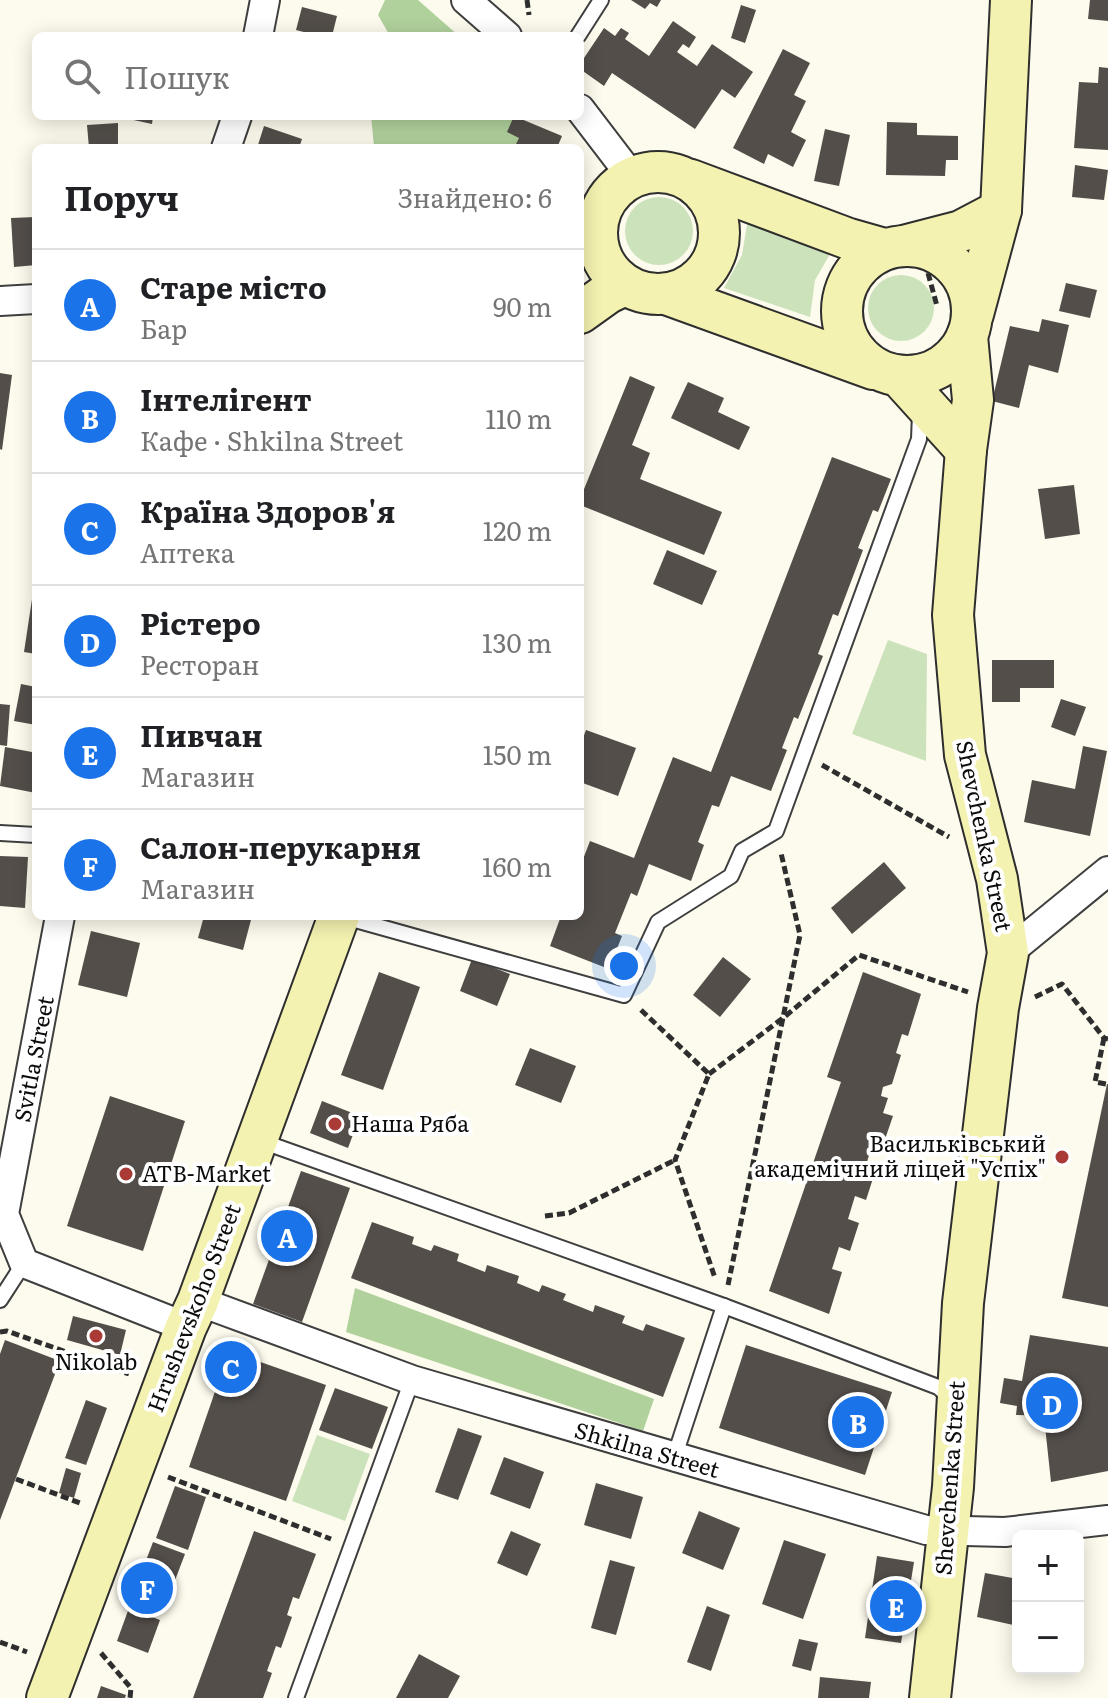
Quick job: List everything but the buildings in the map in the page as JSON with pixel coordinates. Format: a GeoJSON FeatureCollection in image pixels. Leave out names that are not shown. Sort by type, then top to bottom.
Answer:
{"type":"FeatureCollection","features":[{"type":"Feature","properties":{"kind":"main road","name":"Shevchenka Street"},"geometry":{"type":"LineString","coordinates":[[930,1698],[953,1487],[963,1303],[998,1008],[1008,953],[997,879],[965,755],[953,615],[973,400],[959,323],[1001,210],[1011,0]]}},
{"type":"Feature","properties":{"kind":"main road"},"geometry":{"type":"LineString","coordinates":[[584,252],[601,208],[614,189],[632,177],[652,171],[672,173],[849,239],[904,247],[947,259],[965,281],[970,294],[959,323],[951,359],[940,367],[901,383],[666,294],[645,293],[625,285],[609,270],[599,251],[597,229],[601,208]]}},
{"type":"Feature","properties":{"kind":"main road"},"geometry":{"type":"LineString","coordinates":[[666,294],[687,288],[704,275],[715,256],[720,235],[717,214],[707,195],[691,180]]}},
{"type":"Feature","properties":{"kind":"main road"},"geometry":{"type":"LineString","coordinates":[[966,450],[901,383],[865,362],[850,345],[842,323],[842,300],[849,278],[865,260],[961,231],[1001,210]]}},
{"type":"Feature","properties":{"kind":"main road"},"geometry":{"type":"LineString","coordinates":[[584,310],[625,285]]}},
{"type":"Feature","properties":{"kind":"main road","name":"Hrushevskoho Street"},"geometry":{"type":"LineString","coordinates":[[47,1698],[339,920]]}},
{"type":"Feature","properties":{"kind":"street"},"geometry":{"type":"LineString","coordinates":[[259,32],[265,0]]}},
{"type":"Feature","properties":{"kind":"street"},"geometry":{"type":"LineString","coordinates":[[466,0],[502,32]]}},
{"type":"Feature","properties":{"kind":"street"},"geometry":{"type":"LineString","coordinates":[[584,114],[632,177]]}},
{"type":"Feature","properties":{"kind":"street"},"geometry":{"type":"LineString","coordinates":[[227,144],[236,120]]}},
{"type":"Feature","properties":{"kind":"street"},"geometry":{"type":"LineString","coordinates":[[0,301],[32,299]]}},
{"type":"Feature","properties":{"kind":"street"},"geometry":{"type":"LineString","coordinates":[[1008,953],[1108,871]]}},
{"type":"Feature","properties":{"kind":"street","name":"Svitla Street"},"geometry":{"type":"LineString","coordinates":[[24,1263],[4,1214],[59,920]]}},
{"type":"Feature","properties":{"kind":"street"},"geometry":{"type":"LineString","coordinates":[[24,1263],[192,1314]]}},
{"type":"Feature","properties":{"kind":"street","name":"Shkilna Street"},"geometry":{"type":"LineString","coordinates":[[192,1314],[926,1530],[1005,1532],[1108,1520]]}},
{"type":"Feature","properties":{"kind":"lane"},"geometry":{"type":"LineString","coordinates":[[581,32],[601,0]]}},
{"type":"Feature","properties":{"kind":"lane"},"geometry":{"type":"LineString","coordinates":[[354,920],[624,995],[658,922],[731,876],[742,851],[776,831],[919,439],[901,383]]}},
{"type":"Feature","properties":{"kind":"lane"},"geometry":{"type":"LineString","coordinates":[[0,833],[32,835]]}},
{"type":"Feature","properties":{"kind":"lane"},"geometry":{"type":"LineString","coordinates":[[258,1139],[724,1306],[938,1387],[956,1402]]}},
{"type":"Feature","properties":{"kind":"lane"},"geometry":{"type":"LineString","coordinates":[[0,1300],[24,1263]]}},
{"type":"Feature","properties":{"kind":"lane"},"geometry":{"type":"LineString","coordinates":[[674,1458],[724,1306]]}},
{"type":"Feature","properties":{"kind":"lane"},"geometry":{"type":"LineString","coordinates":[[296,1698],[412,1380]]}},
{"type":"Feature","properties":{"kind":"path"},"geometry":{"type":"LineString","coordinates":[[904,247],[959,323]]}},
{"type":"Feature","properties":{"kind":"path"},"geometry":{"type":"LineString","coordinates":[[803,755],[954,839]]}},
{"type":"Feature","properties":{"kind":"path"},"geometry":{"type":"LineString","coordinates":[[724,1306],[800,935],[776,831]]}},
{"type":"Feature","properties":{"kind":"path"},"geometry":{"type":"LineString","coordinates":[[724,1306],[675,1160],[709,1074],[859,955],[976,995]]}},
{"type":"Feature","properties":{"kind":"path"},"geometry":{"type":"LineString","coordinates":[[624,995],[709,1074]]}},
{"type":"Feature","properties":{"kind":"path"},"geometry":{"type":"LineString","coordinates":[[1104,1038],[1095,1082],[1106,1084]]}},
{"type":"Feature","properties":{"kind":"path"},"geometry":{"type":"LineString","coordinates":[[493,1223],[569,1213],[675,1160]]}},
{"type":"Feature","properties":{"kind":"path"},"geometry":{"type":"LineString","coordinates":[[0,1332],[7,1331],[129,1374]]}},
{"type":"Feature","properties":{"kind":"path"},"geometry":{"type":"LineString","coordinates":[[168,1477],[351,1546]]}},
{"type":"Feature","properties":{"kind":"path"},"geometry":{"type":"LineString","coordinates":[[16,1479],[80,1503]]}},
{"type":"Feature","properties":{"kind":"path"},"geometry":{"type":"LineString","coordinates":[[0,1642],[27,1652]]}},
{"type":"Feature","properties":{"kind":"path"},"geometry":{"type":"LineString","coordinates":[[101,1653],[131,1688],[130,1698]]}},
{"type":"Feature","properties":{"kind":"green space"},"geometry":{"type":"Polygon","coordinates":[[[385,0],[418,0],[454,32],[388,32],[378,15],[385,0]]]}},
{"type":"Feature","properties":{"kind":"green space"},"geometry":{"type":"Polygon","coordinates":[[[371,120],[518,120],[521,144],[374,144],[371,120]]]}},
{"type":"Feature","properties":{"kind":"green space"},"geometry":{"type":"Polygon","coordinates":[[[659,197],[672,199],[683,207],[691,218],[691,244],[683,255],[672,263],[659,265],[646,263],[635,255],[627,244],[625,231],[627,218],[635,207],[646,199],[659,197]]]}},
{"type":"Feature","properties":{"kind":"green space"},"geometry":{"type":"Polygon","coordinates":[[[748,218],[834,247],[815,280],[810,317],[724,288],[742,255],[748,218]]]}},
{"type":"Feature","properties":{"kind":"green space"},"geometry":{"type":"Polygon","coordinates":[[[894,275],[908,275],[920,280],[929,289],[934,308],[932,321],[925,332],[908,341],[894,341],[882,336],[873,327],[868,315],[868,301],[873,289],[882,280],[894,275]]]}},
{"type":"Feature","properties":{"kind":"green space"},"geometry":{"type":"Polygon","coordinates":[[[888,640],[927,654],[926,761],[852,734],[888,640]]]}},
{"type":"Feature","properties":{"kind":"green space"},"geometry":{"type":"Polygon","coordinates":[[[355,1288],[654,1399],[643,1431],[346,1332],[355,1288]]]}},
{"type":"Feature","properties":{"kind":"green space"},"geometry":{"type":"Polygon","coordinates":[[[317,1435],[370,1454],[345,1521],[292,1501],[317,1435]]]}},
{"type":"Feature","properties":{"kind":"place","name":"Наша Ряба"},"geometry":{"type":"Point","coordinates":[335,1124]}},
{"type":"Feature","properties":{"kind":"place","name":"Васильківський академічний ліцей \"Успіх\""},"geometry":{"type":"Point","coordinates":[1062,1157]}},
{"type":"Feature","properties":{"kind":"place","name":"ATB-Market"},"geometry":{"type":"Point","coordinates":[126,1174]}},
{"type":"Feature","properties":{"kind":"place","name":"Старе місто"},"geometry":{"type":"Point","coordinates":[287,1236]}},
{"type":"Feature","properties":{"kind":"place","name":"Nikolab"},"geometry":{"type":"Point","coordinates":[96,1336]}},
{"type":"Feature","properties":{"kind":"place","name":"Країна Здоров'я"},"geometry":{"type":"Point","coordinates":[231,1367]}},
{"type":"Feature","properties":{"kind":"place","name":"Рістеро"},"geometry":{"type":"Point","coordinates":[1052,1403]}},
{"type":"Feature","properties":{"kind":"place","name":"Інтелігент"},"geometry":{"type":"Point","coordinates":[858,1422]}},
{"type":"Feature","properties":{"kind":"place","name":"Салон-перукарня"},"geometry":{"type":"Point","coordinates":[147,1588]}},
{"type":"Feature","properties":{"kind":"place","name":"Пивчан"},"geometry":{"type":"Point","coordinates":[896,1606]}}]}
